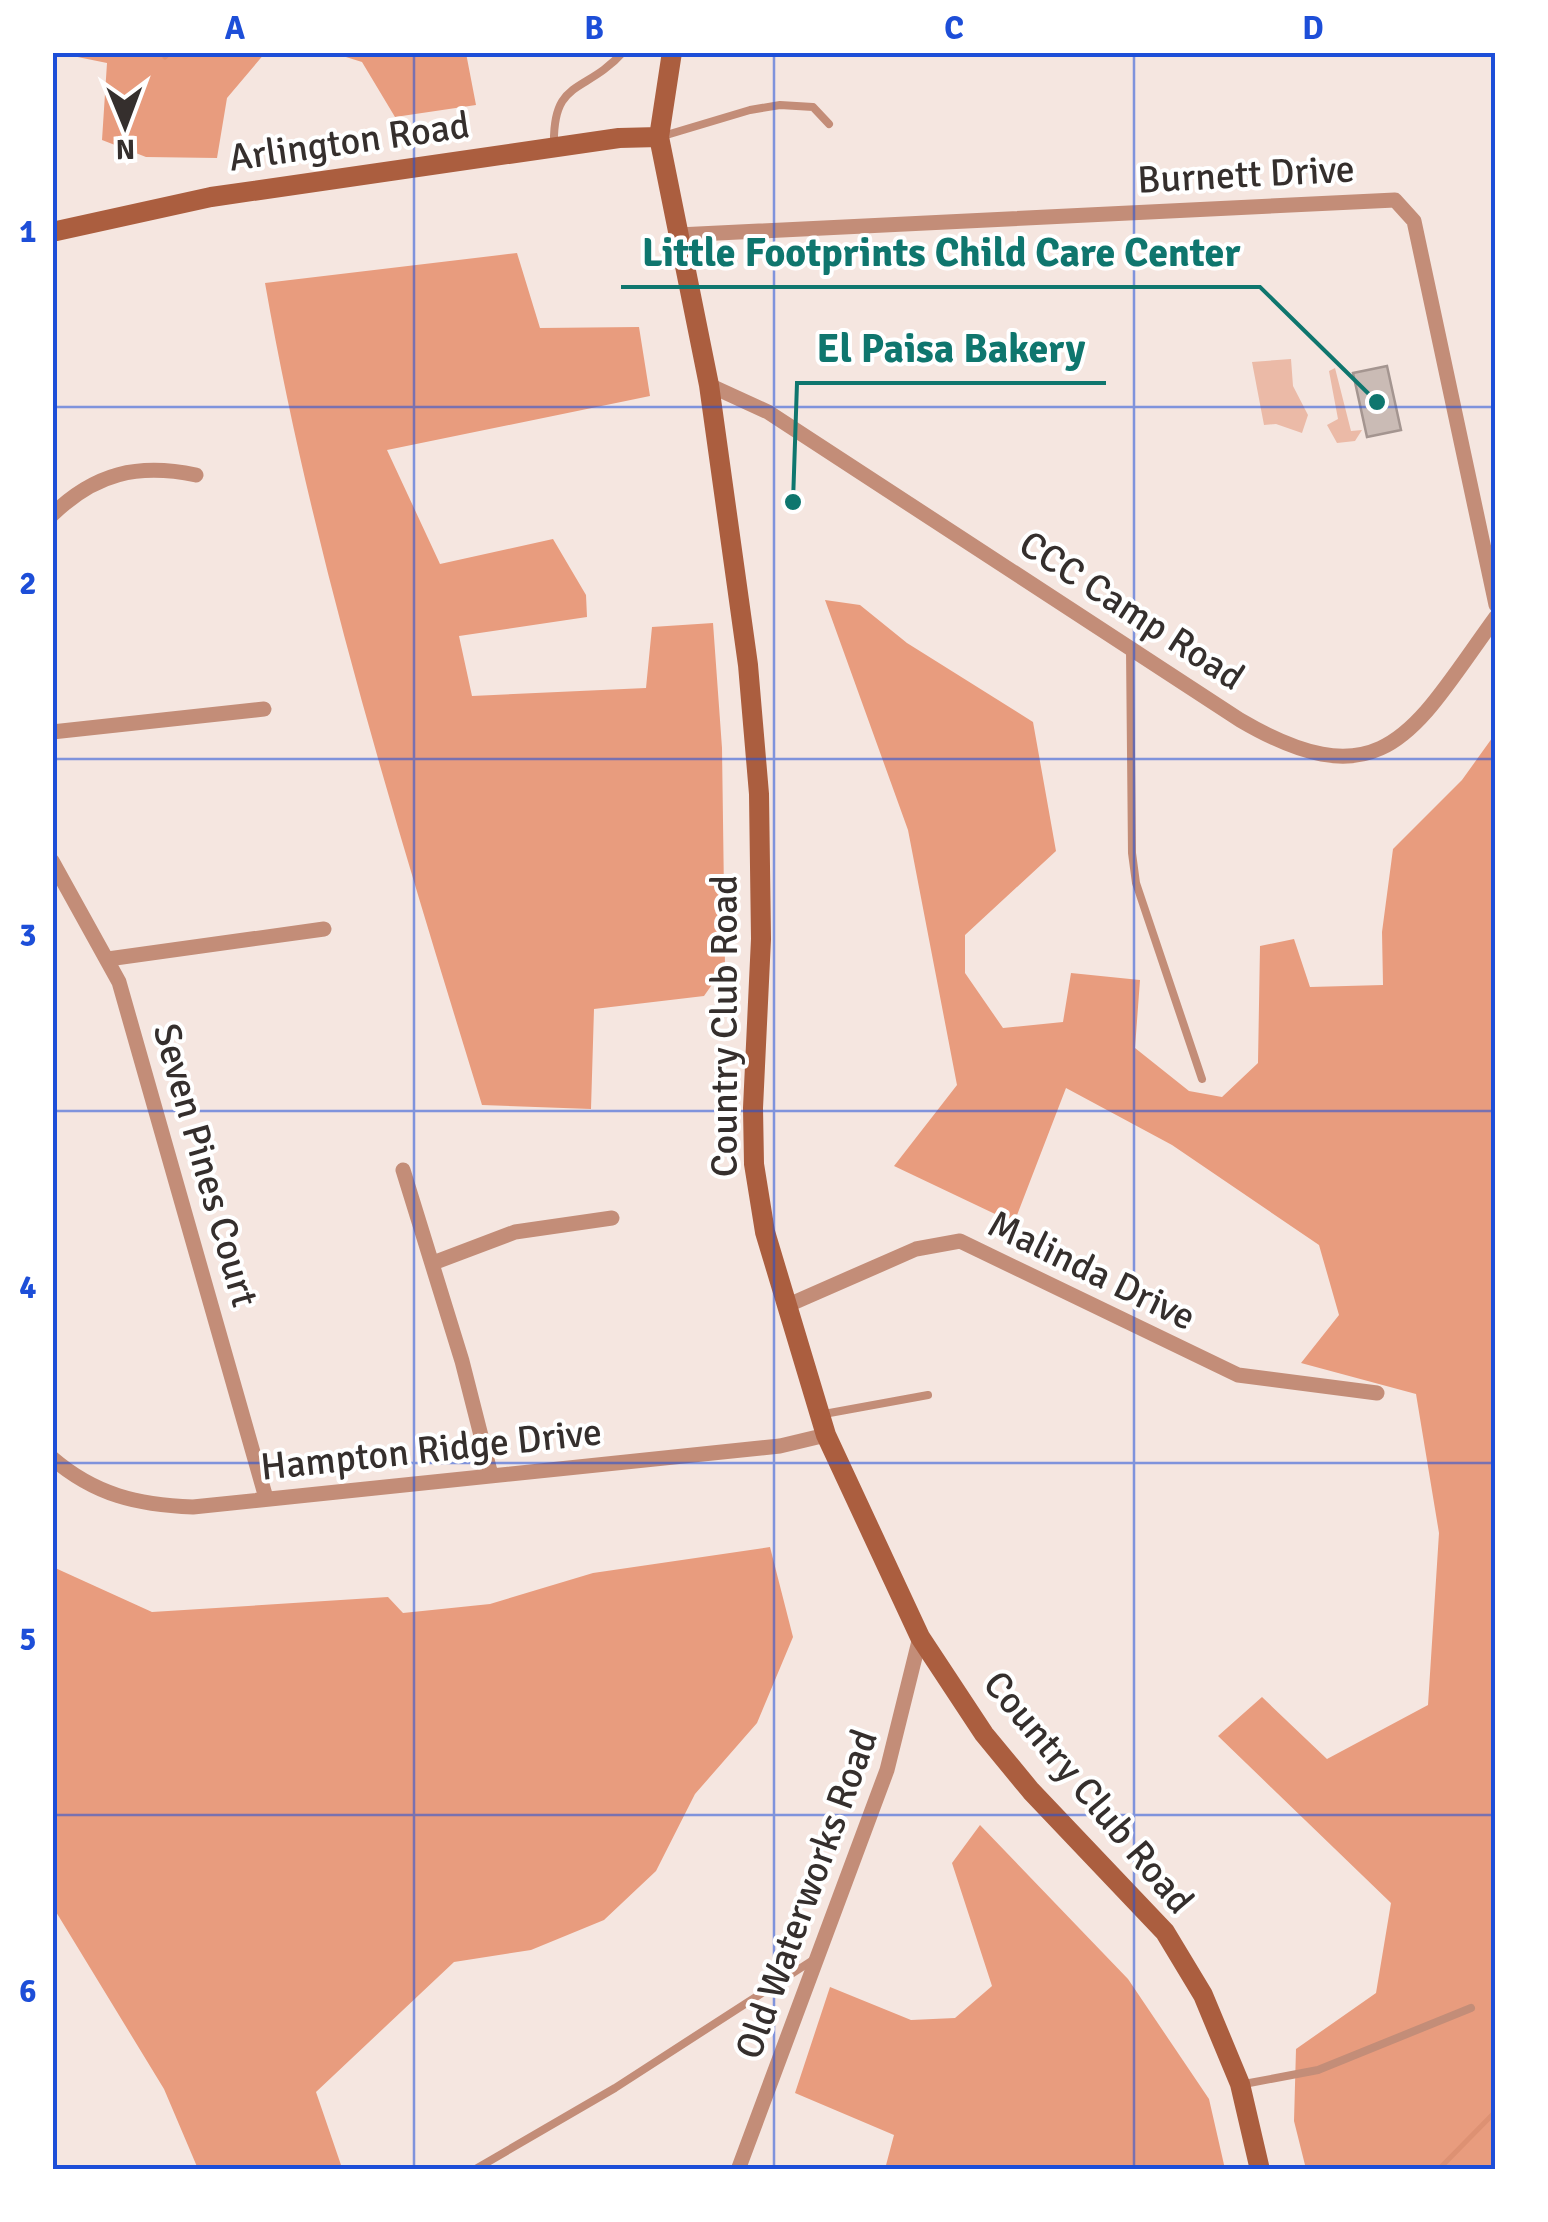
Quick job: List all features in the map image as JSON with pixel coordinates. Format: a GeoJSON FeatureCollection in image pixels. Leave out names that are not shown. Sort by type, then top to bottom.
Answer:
{"type":"FeatureCollection","features":[{"type":"Feature","properties":{"kind":"street","name":"Country Club Road"},"geometry":{"type":"LineString","coordinates":[[672,52],[659,137],[709,385],[748,666],[759,794],[761,940],[754,1164],[765,1232],[823,1425],[920,1636],[984,1734],[1031,1791],[1165,1932],[1202,1995],[1240,2084],[1260,2170]]}},
{"type":"Feature","properties":{"kind":"street","name":"Arlington Road"},"geometry":{"type":"LineString","coordinates":[[52,232],[211,197],[554,147],[659,137]]}},
{"type":"Feature","properties":{"kind":"street","name":"Burnett Drive"},"geometry":{"type":"LineString","coordinates":[[678,235],[1395,200],[1414,221],[1496,605]]}},
{"type":"Feature","properties":{"kind":"street","name":"CCC Camp Road"},"geometry":{"type":"LineString","coordinates":[[709,385],[768,412],[1277,742],[1322,758],[1347,759],[1383,747],[1416,722],[1496,617]]}},
{"type":"Feature","properties":{"kind":"street"},"geometry":{"type":"LineString","coordinates":[[52,515],[76,495],[120,472],[160,468],[196,475]]}},
{"type":"Feature","properties":{"kind":"street"},"geometry":{"type":"LineString","coordinates":[[52,732],[264,708]]}},
{"type":"Feature","properties":{"kind":"street","name":"Seven Pines Court"},"geometry":{"type":"LineString","coordinates":[[52,861],[120,982],[266,1498]]}},
{"type":"Feature","properties":{"kind":"street"},"geometry":{"type":"LineString","coordinates":[[108,959],[324,929]]}},
{"type":"Feature","properties":{"kind":"street"},"geometry":{"type":"LineString","coordinates":[[404,1170],[491,1474]]}},
{"type":"Feature","properties":{"kind":"street"},"geometry":{"type":"LineString","coordinates":[[432,1263],[515,1232],[612,1218]]}},
{"type":"Feature","properties":{"kind":"street","name":"Malinda Drive"},"geometry":{"type":"LineString","coordinates":[[786,1306],[916,1250],[960,1241],[1238,1375],[1376,1394]]}},
{"type":"Feature","properties":{"kind":"street","name":"Hampton Ridge Drive"},"geometry":{"type":"LineString","coordinates":[[52,1458],[90,1486],[132,1502],[193,1507],[780,1446],[823,1425]]}},
{"type":"Feature","properties":{"kind":"street","name":"Old Waterworks Road"},"geometry":{"type":"LineString","coordinates":[[738,2170],[898,1740],[920,1636]]}},
{"type":"Feature","properties":{"kind":"lane"},"geometry":{"type":"LineString","coordinates":[[554,147],[553,118],[562,97],[623,52]]}},
{"type":"Feature","properties":{"kind":"lane"},"geometry":{"type":"LineString","coordinates":[[659,137],[780,105],[813,107],[829,124]]}},
{"type":"Feature","properties":{"kind":"lane"},"geometry":{"type":"LineString","coordinates":[[1130,650],[1132,852],[1136,884],[1202,1079]]}},
{"type":"Feature","properties":{"kind":"lane"},"geometry":{"type":"LineString","coordinates":[[823,1425],[928,1395]]}},
{"type":"Feature","properties":{"kind":"lane"},"geometry":{"type":"LineString","coordinates":[[474,2170],[615,2088],[817,1958]]}},
{"type":"Feature","properties":{"kind":"lane"},"geometry":{"type":"LineString","coordinates":[[1240,2084],[1318,2070],[1470,2008]]}},
{"type":"Feature","properties":{"kind":"shaded area"},"geometry":{"type":"Polygon","coordinates":[[[53,52],[265,53],[227,98],[217,158],[146,157],[102,140],[107,63],[53,52]]]}},
{"type":"Feature","properties":{"kind":"shaded area"},"geometry":{"type":"Polygon","coordinates":[[[333,53],[466,53],[476,105],[395,117],[362,62],[333,53]]]}},
{"type":"Feature","properties":{"kind":"shaded area"},"geometry":{"type":"Polygon","coordinates":[[[517,253],[540,328],[639,327],[650,396],[387,450],[440,564],[553,539],[586,595],[587,617],[459,636],[472,696],[646,688],[652,627],[713,623],[722,748],[725,966],[704,996],[594,1009],[591,1109],[482,1105],[333,594],[265,283],[517,253]]]}},
{"type":"Feature","properties":{"kind":"shaded area"},"geometry":{"type":"Polygon","coordinates":[[[1291,359],[1293,386],[1308,415],[1302,433],[1276,424],[1264,425],[1252,362],[1291,359]]]}},
{"type":"Feature","properties":{"kind":"shaded area"},"geometry":{"type":"Polygon","coordinates":[[[1335,368],[1351,431],[1362,430],[1355,441],[1337,443],[1327,425],[1338,419],[1329,371],[1335,368]]]}},
{"type":"Feature","properties":{"kind":"shaded area"},"geometry":{"type":"Polygon","coordinates":[[[825,600],[860,605],[907,643],[1033,722],[1056,851],[965,935],[965,973],[1003,1028],[1063,1022],[1071,973],[1140,980],[1135,1048],[1189,1091],[1222,1097],[1258,1063],[1260,946],[1294,939],[1310,987],[1383,985],[1382,932],[1393,849],[1462,780],[1495,734],[1495,2169],[1306,2169],[1294,2121],[1296,2049],[1376,1993],[1391,1903],[1218,1736],[1262,1697],[1327,1759],[1428,1705],[1439,1533],[1416,1394],[1301,1363],[1339,1315],[1319,1245],[1172,1145],[1066,1088],[1014,1223],[894,1166],[957,1085],[908,830],[825,600]]]}},
{"type":"Feature","properties":{"kind":"shaded area"},"geometry":{"type":"Polygon","coordinates":[[[770,1547],[793,1637],[757,1723],[695,1794],[656,1871],[604,1920],[531,1950],[454,1962],[316,2092],[341,2165],[328,2170],[198,2169],[164,2089],[53,1907],[53,1567],[152,1612],[388,1597],[403,1613],[490,1604],[593,1573],[770,1547]]]}},
{"type":"Feature","properties":{"kind":"shaded area"},"geometry":{"type":"Polygon","coordinates":[[[980,1825],[1128,1979],[1209,2099],[1225,2169],[885,2169],[894,2135],[795,2093],[830,1987],[911,2020],[955,2018],[992,1986],[952,1863],[980,1825]]]}},
{"type":"Feature","properties":{"kind":"building"},"geometry":{"type":"Polygon","coordinates":[[[1387,366],[1401,430],[1367,437],[1353,373],[1387,366]]]}},
{"type":"Feature","properties":{"kind":"waterway"},"geometry":{"type":"LineString","coordinates":[[165,57],[170,52]]}},
{"type":"Feature","properties":{"kind":"waterway"},"geometry":{"type":"LineString","coordinates":[[1438,2170],[1496,2111]]}},
{"type":"Feature","properties":{"kind":"place","name":"Little Footprints Child Care Center"},"geometry":{"type":"Point","coordinates":[1377,402]}},
{"type":"Feature","properties":{"kind":"place","name":"El Paisa Bakery"},"geometry":{"type":"Point","coordinates":[793,502]}}]}
